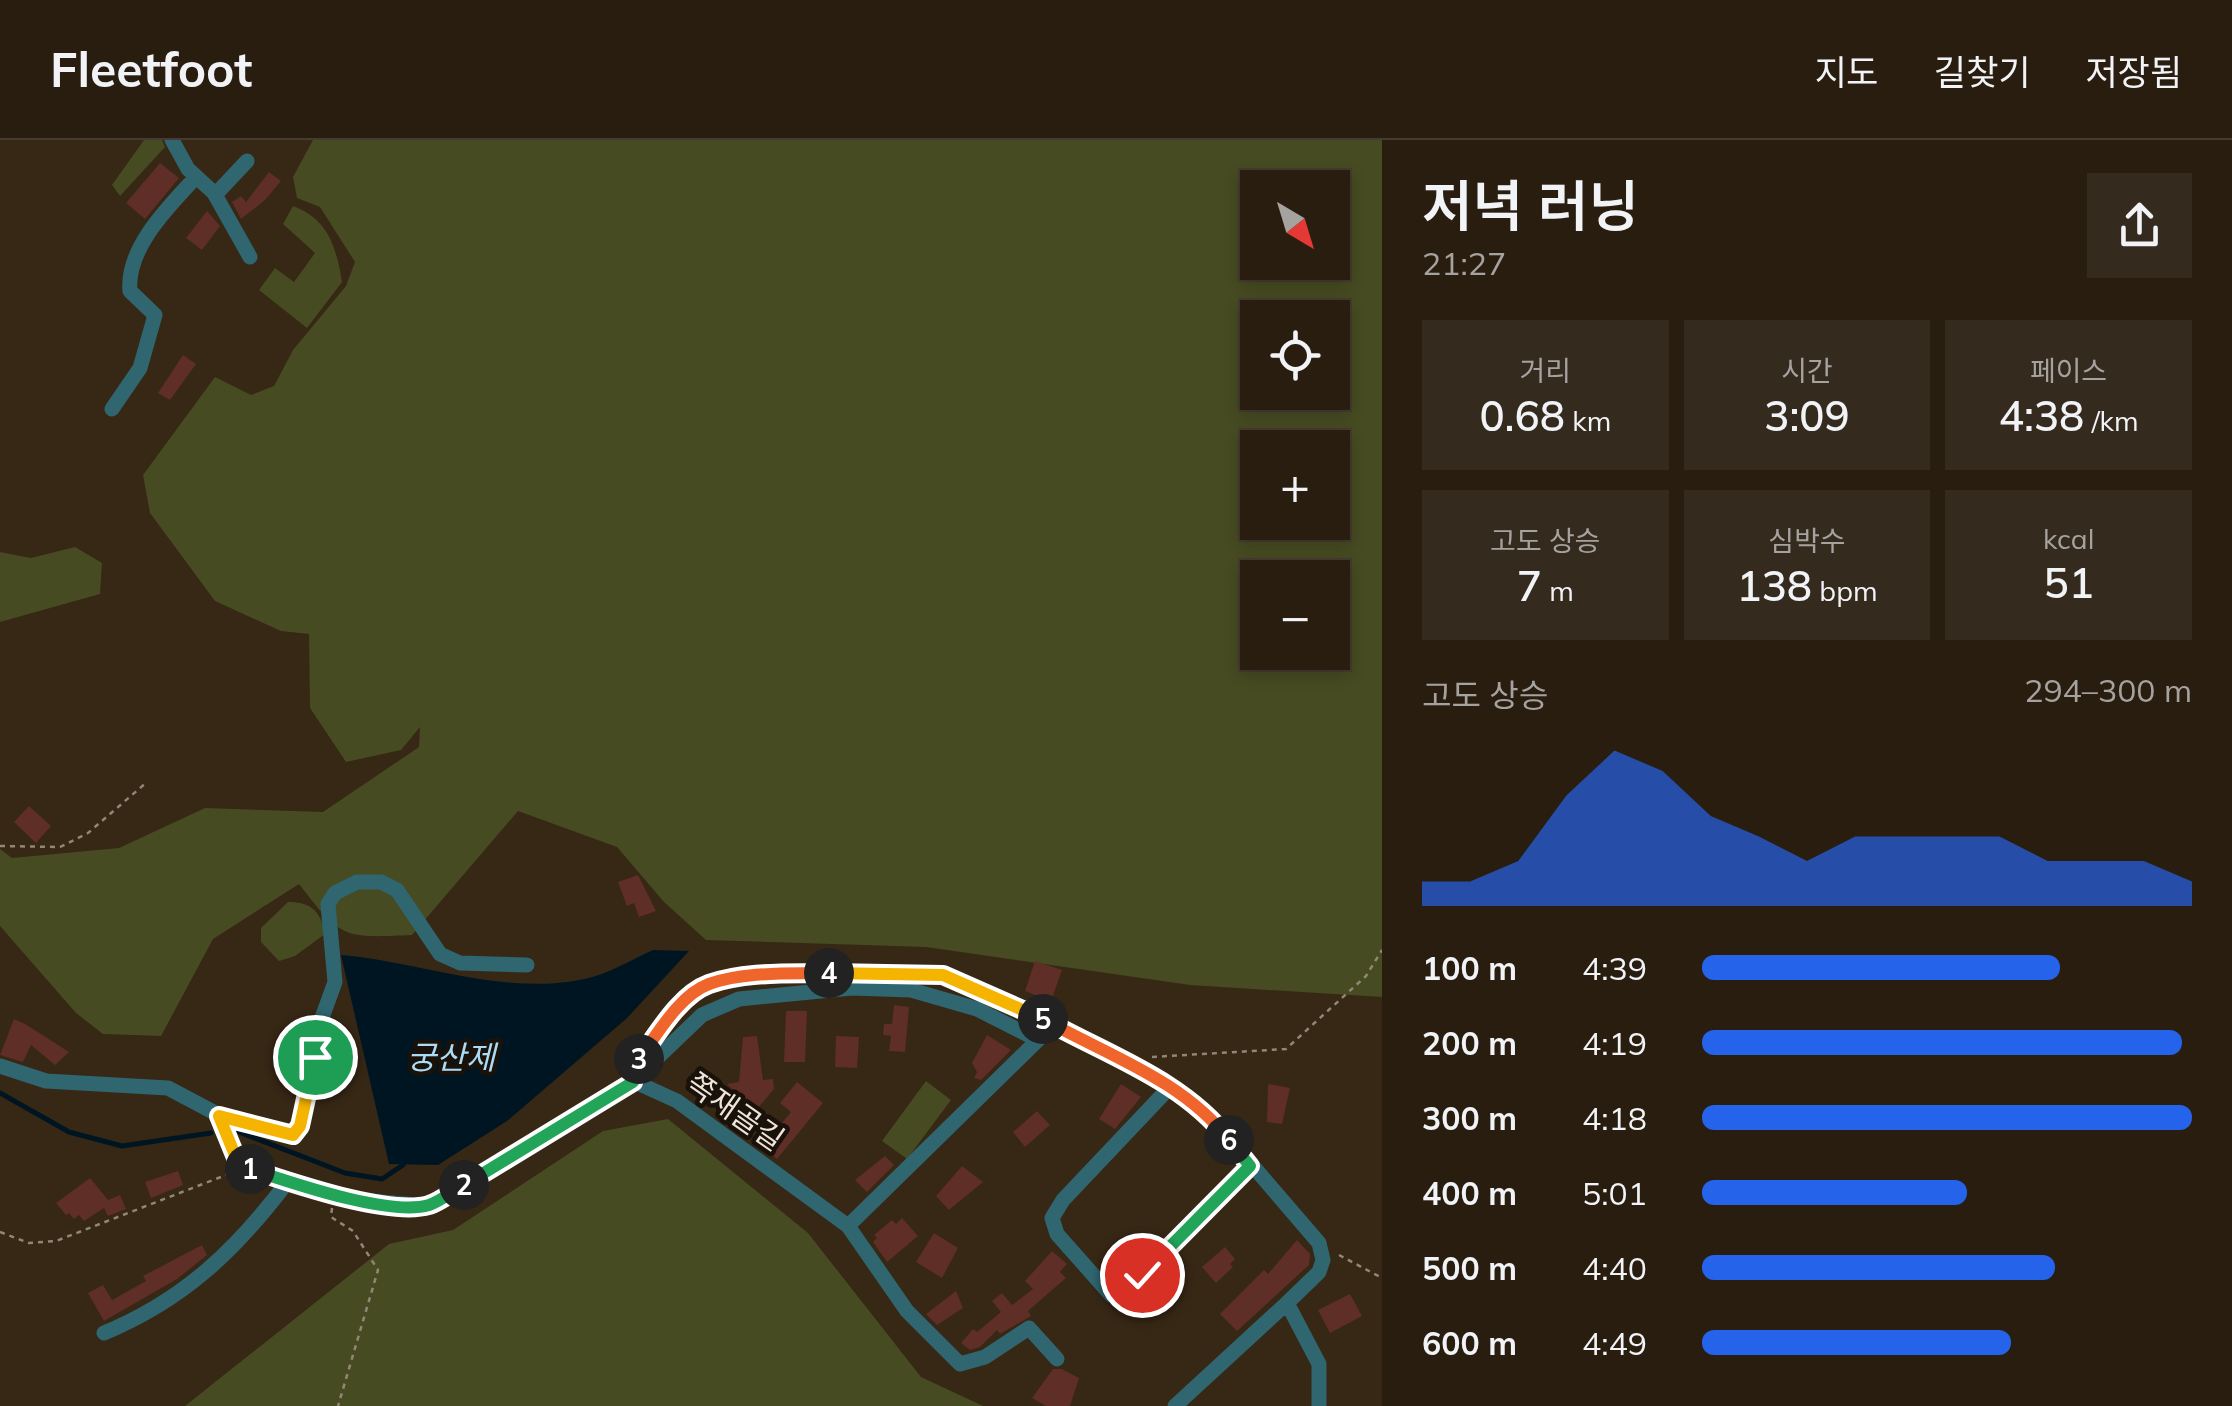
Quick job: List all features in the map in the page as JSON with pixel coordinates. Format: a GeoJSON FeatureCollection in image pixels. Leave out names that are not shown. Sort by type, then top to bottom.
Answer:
{"type":"FeatureCollection","features":[{"type":"Feature","properties":{"kind":"street"},"geometry":{"type":"LineString","coordinates":[[172,140],[196,177],[215,195],[250,257]]}},
{"type":"Feature","properties":{"kind":"street"},"geometry":{"type":"LineString","coordinates":[[215,195],[247,161]]}},
{"type":"Feature","properties":{"kind":"street"},"geometry":{"type":"LineString","coordinates":[[112,409],[144,358],[156,315],[130,292],[135,260],[150,231],[196,177]]}},
{"type":"Feature","properties":{"kind":"street"},"geometry":{"type":"LineString","coordinates":[[0,1066],[46,1081],[168,1088],[219,1116],[293,1135],[300,1126],[323,1015],[335,982],[328,904],[335,893],[357,882],[381,882],[397,890],[440,954],[460,963],[527,966]]}},
{"type":"Feature","properties":{"kind":"street"},"geometry":{"type":"LineString","coordinates":[[633,1082],[632,1069],[674,1012],[707,984],[766,975],[943,975],[1025,1010],[1170,1087],[1222,1130],[1250,1166],[1291,1206],[1319,1243],[1323,1260],[1318,1272],[1287,1303],[1175,1406]]}},
{"type":"Feature","properties":{"kind":"street"},"geometry":{"type":"LineString","coordinates":[[219,1116],[239,1165],[336,1195],[426,1206],[633,1082],[702,1016],[740,999],[852,988],[912,990],[977,1009],[1038,1040],[848,1226]]}},
{"type":"Feature","properties":{"kind":"street","name":"쪽재골길"},"geometry":{"type":"LineString","coordinates":[[633,1082],[678,1101],[848,1226],[906,1311],[960,1364],[985,1356],[1029,1328],[1057,1359]]}},
{"type":"Feature","properties":{"kind":"street"},"geometry":{"type":"LineString","coordinates":[[1170,1087],[1063,1200],[1052,1218],[1058,1234],[1111,1295],[1124,1296],[1250,1166]]}},
{"type":"Feature","properties":{"kind":"street"},"geometry":{"type":"LineString","coordinates":[[104,1333],[178,1295],[216,1266],[288,1181]]}},
{"type":"Feature","properties":{"kind":"street"},"geometry":{"type":"LineString","coordinates":[[1287,1303],[1319,1364],[1318,1406]]}},
{"type":"Feature","properties":{"kind":"path"},"geometry":{"type":"LineString","coordinates":[[0,846],[60,846],[88,833],[146,782]]}},
{"type":"Feature","properties":{"kind":"path"},"geometry":{"type":"LineString","coordinates":[[1120,1058],[1286,1049],[1366,976],[1382,950]]}},
{"type":"Feature","properties":{"kind":"path"},"geometry":{"type":"LineString","coordinates":[[0,1232],[29,1243],[56,1241],[224,1177],[239,1165]]}},
{"type":"Feature","properties":{"kind":"path"},"geometry":{"type":"LineString","coordinates":[[336,1195],[330,1217],[353,1232],[378,1270],[338,1406]]}},
{"type":"Feature","properties":{"kind":"path"},"geometry":{"type":"LineString","coordinates":[[1319,1243],[1382,1278]]}},
{"type":"Feature","properties":{"kind":"green space"},"geometry":{"type":"Polygon","coordinates":[[[144,140],[162,140],[165,147],[120,196],[112,185],[144,140]]]}},
{"type":"Feature","properties":{"kind":"green space"},"geometry":{"type":"Polygon","coordinates":[[[313,140],[1382,140],[1382,997],[1190,985],[926,947],[706,940],[664,902],[617,847],[518,811],[412,935],[371,936],[345,931],[325,916],[299,884],[213,939],[161,1036],[103,1034],[76,1013],[0,926],[0,849],[12,858],[119,848],[205,808],[323,812],[419,747],[420,727],[401,750],[346,762],[310,708],[309,634],[281,631],[215,601],[150,513],[143,475],[215,377],[251,395],[274,386],[293,350],[346,286],[355,262],[320,207],[297,198],[293,177],[313,140]]]}},
{"type":"Feature","properties":{"kind":"green space"},"geometry":{"type":"Polygon","coordinates":[[[293,206],[315,218],[328,235],[342,282],[307,328],[259,290],[275,268],[294,282],[315,253],[283,224],[293,206]]]}},
{"type":"Feature","properties":{"kind":"green space"},"geometry":{"type":"Polygon","coordinates":[[[75,547],[102,563],[100,594],[0,622],[0,552],[31,558],[75,547]]]}},
{"type":"Feature","properties":{"kind":"green space"},"geometry":{"type":"Polygon","coordinates":[[[288,902],[314,909],[325,934],[295,956],[279,961],[261,942],[261,928],[288,902]]]}},
{"type":"Feature","properties":{"kind":"green space"},"geometry":{"type":"Polygon","coordinates":[[[926,1081],[951,1100],[907,1159],[882,1141],[926,1081]]]}},
{"type":"Feature","properties":{"kind":"green space"},"geometry":{"type":"Polygon","coordinates":[[[668,1119],[808,1233],[921,1377],[983,1406],[185,1406],[389,1244],[453,1230],[603,1131],[668,1119]]]}},
{"type":"Feature","properties":{"kind":"water","name":"궁산제"},"geometry":{"type":"Polygon","coordinates":[[[653,950],[689,951],[627,1018],[507,1121],[438,1165],[389,1164],[341,955],[533,984],[596,976],[653,950]]]}},
{"type":"Feature","properties":{"kind":"building"},"geometry":{"type":"Polygon","coordinates":[[[160,163],[179,178],[145,219],[126,203],[160,163]]]}},
{"type":"Feature","properties":{"kind":"building"},"geometry":{"type":"Polygon","coordinates":[[[269,172],[281,181],[241,219],[232,202],[241,196],[246,202],[269,172]]]}},
{"type":"Feature","properties":{"kind":"building"},"geometry":{"type":"Polygon","coordinates":[[[207,211],[220,226],[202,250],[186,238],[207,211]]]}},
{"type":"Feature","properties":{"kind":"building"},"geometry":{"type":"Polygon","coordinates":[[[183,355],[196,364],[170,400],[158,393],[183,355]]]}},
{"type":"Feature","properties":{"kind":"building"},"geometry":{"type":"Polygon","coordinates":[[[29,806],[51,826],[36,843],[14,822],[29,806]]]}},
{"type":"Feature","properties":{"kind":"building"},"geometry":{"type":"Polygon","coordinates":[[[638,875],[656,911],[639,917],[634,903],[627,906],[618,882],[638,875]]]}},
{"type":"Feature","properties":{"kind":"building"},"geometry":{"type":"Polygon","coordinates":[[[1035,961],[1062,970],[1051,1001],[1025,991],[1035,961]]]}},
{"type":"Feature","properties":{"kind":"building"},"geometry":{"type":"Polygon","coordinates":[[[894,1005],[909,1007],[905,1052],[889,1051],[891,1036],[883,1035],[884,1024],[892,1024],[894,1005]]]}},
{"type":"Feature","properties":{"kind":"building"},"geometry":{"type":"Polygon","coordinates":[[[786,1011],[807,1011],[805,1062],[784,1062],[786,1011]]]}},
{"type":"Feature","properties":{"kind":"building"},"geometry":{"type":"Polygon","coordinates":[[[14,1019],[69,1052],[55,1065],[31,1045],[23,1062],[0,1055],[14,1019]]]}},
{"type":"Feature","properties":{"kind":"building"},"geometry":{"type":"Polygon","coordinates":[[[987,1035],[1011,1050],[981,1080],[974,1078],[977,1072],[972,1063],[987,1035]]]}},
{"type":"Feature","properties":{"kind":"building"},"geometry":{"type":"Polygon","coordinates":[[[757,1036],[763,1080],[773,1079],[774,1089],[741,1128],[741,1134],[725,1122],[737,1106],[735,1092],[727,1084],[739,1082],[743,1037],[757,1036]]]}},
{"type":"Feature","properties":{"kind":"building"},"geometry":{"type":"Polygon","coordinates":[[[836,1036],[859,1037],[857,1068],[835,1067],[836,1036]]]}},
{"type":"Feature","properties":{"kind":"building"},"geometry":{"type":"Polygon","coordinates":[[[797,1082],[823,1103],[777,1159],[762,1147],[791,1112],[780,1103],[797,1082]]]}},
{"type":"Feature","properties":{"kind":"building"},"geometry":{"type":"Polygon","coordinates":[[[1121,1084],[1141,1097],[1115,1129],[1099,1119],[1121,1084]]]}},
{"type":"Feature","properties":{"kind":"building"},"geometry":{"type":"Polygon","coordinates":[[[1268,1084],[1290,1088],[1282,1124],[1267,1122],[1268,1084]]]}},
{"type":"Feature","properties":{"kind":"building"},"geometry":{"type":"Polygon","coordinates":[[[1037,1111],[1050,1125],[1025,1147],[1013,1132],[1037,1111]]]}},
{"type":"Feature","properties":{"kind":"building"},"geometry":{"type":"Polygon","coordinates":[[[885,1156],[894,1165],[867,1192],[855,1180],[885,1156]]]}},
{"type":"Feature","properties":{"kind":"building"},"geometry":{"type":"Polygon","coordinates":[[[962,1166],[983,1182],[949,1210],[936,1196],[962,1166]]]}},
{"type":"Feature","properties":{"kind":"building"},"geometry":{"type":"Polygon","coordinates":[[[178,1171],[183,1185],[151,1198],[145,1182],[178,1171]]]}},
{"type":"Feature","properties":{"kind":"building"},"geometry":{"type":"Polygon","coordinates":[[[90,1178],[108,1200],[120,1195],[126,1209],[108,1216],[104,1208],[84,1221],[79,1215],[74,1219],[69,1213],[66,1215],[56,1203],[90,1178]]]}},
{"type":"Feature","properties":{"kind":"building"},"geometry":{"type":"Polygon","coordinates":[[[902,1218],[918,1236],[887,1262],[873,1242],[877,1238],[874,1235],[892,1220],[896,1224],[902,1218]]]}},
{"type":"Feature","properties":{"kind":"building"},"geometry":{"type":"Polygon","coordinates":[[[934,1233],[958,1248],[942,1278],[916,1262],[934,1233]]]}},
{"type":"Feature","properties":{"kind":"building"},"geometry":{"type":"Polygon","coordinates":[[[1297,1240],[1310,1254],[1309,1265],[1237,1331],[1220,1314],[1264,1270],[1268,1274],[1297,1240]]]}},
{"type":"Feature","properties":{"kind":"building"},"geometry":{"type":"Polygon","coordinates":[[[202,1245],[207,1255],[177,1279],[104,1321],[88,1293],[103,1285],[112,1300],[146,1281],[143,1276],[202,1245]]]}},
{"type":"Feature","properties":{"kind":"building"},"geometry":{"type":"Polygon","coordinates":[[[1225,1247],[1235,1259],[1230,1264],[1233,1267],[1216,1283],[1202,1267],[1225,1247]]]}},
{"type":"Feature","properties":{"kind":"building"},"geometry":{"type":"Polygon","coordinates":[[[1052,1251],[1067,1264],[1060,1272],[1066,1278],[1028,1311],[1031,1316],[1000,1334],[997,1330],[980,1347],[970,1350],[961,1343],[973,1329],[977,1332],[1001,1312],[992,1301],[1002,1293],[1012,1305],[1033,1289],[1025,1281],[1052,1251]]]}},
{"type":"Feature","properties":{"kind":"building"},"geometry":{"type":"Polygon","coordinates":[[[956,1291],[963,1308],[937,1325],[926,1314],[956,1291]]]}},
{"type":"Feature","properties":{"kind":"building"},"geometry":{"type":"Polygon","coordinates":[[[1350,1294],[1362,1316],[1330,1333],[1318,1310],[1350,1294]]]}},
{"type":"Feature","properties":{"kind":"building"},"geometry":{"type":"Polygon","coordinates":[[[1053,1369],[1079,1378],[1070,1406],[1046,1406],[1032,1398],[1053,1369]]]}},
{"type":"Feature","properties":{"kind":"waterway"},"geometry":{"type":"LineString","coordinates":[[0,1093],[69,1132],[122,1146],[211,1133]]}},
{"type":"Feature","properties":{"kind":"waterway"},"geometry":{"type":"LineString","coordinates":[[239,1132],[345,1173],[382,1179],[403,1165]]}},
{"type":"Feature","properties":{"kind":"route"},"geometry":{"type":"LineString","coordinates":[[315,1057],[300,1126],[293,1135],[219,1116],[239,1165],[336,1195],[426,1206],[496,1168],[633,1082],[632,1069],[674,1012],[707,984],[766,975],[839,972],[943,975],[1025,1010],[1162,1082],[1222,1130],[1250,1166],[1142,1275]]}}]}
